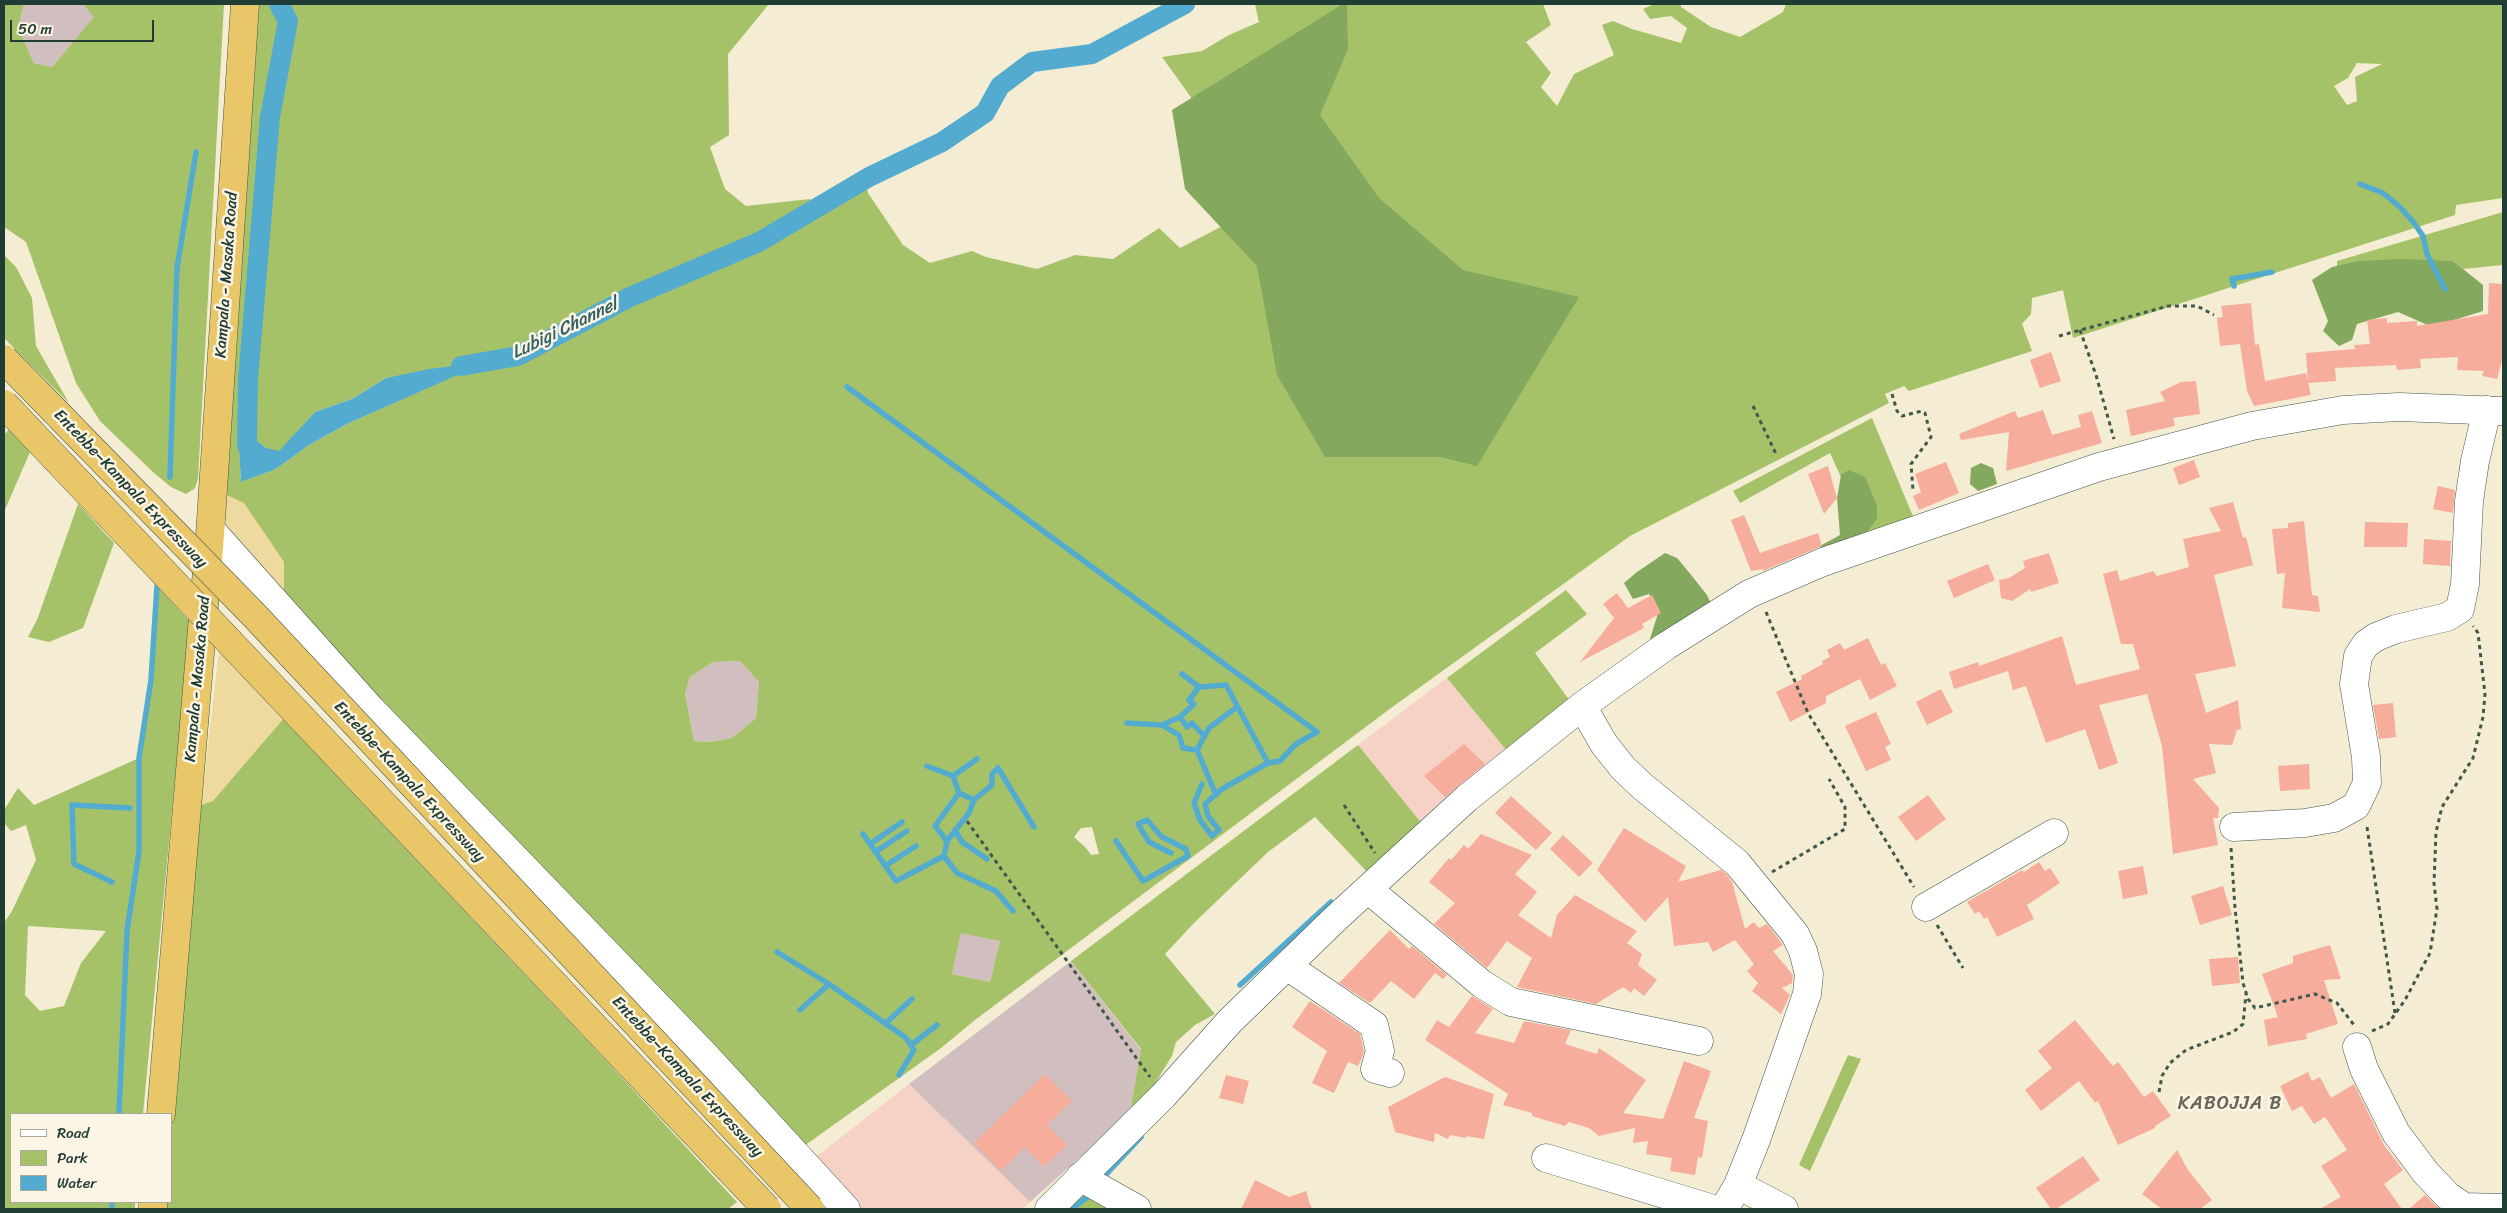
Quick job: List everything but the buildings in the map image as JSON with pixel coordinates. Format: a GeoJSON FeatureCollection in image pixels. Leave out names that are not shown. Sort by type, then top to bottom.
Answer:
{"type":"FeatureCollection","features":[{"type":"Feature","properties":{"kind":"highway","name":"Kampala - Masaka Road"},"geometry":{"type":"LineString","coordinates":[[161,1113],[211,530],[245,4]]}},
{"type":"Feature","properties":{"kind":"highway","name":"Entebbe–Kampala Expressway"},"geometry":{"type":"LineString","coordinates":[[4,359],[254,615],[810,1209]]}},
{"type":"Feature","properties":{"kind":"highway","name":"Entebbe–Kampala Expressway"},"geometry":{"type":"LineString","coordinates":[[4,404],[767,1209]]}},
{"type":"Feature","properties":{"kind":"street"},"geometry":{"type":"LineString","coordinates":[[1049,1209],[1163,1096],[1230,1021],[1466,798],[1582,706],[1666,646],[1757,591],[1823,562],[2120,461],[2252,426],[2343,410],[2399,407],[2495,410],[2475,461],[2469,501],[2465,584],[2460,609],[2446,617],[2396,629],[2376,637],[2366,644],[2358,656],[2354,684],[2366,757],[2367,783],[2356,806],[2334,818],[2305,824],[2234,826]]}},
{"type":"Feature","properties":{"kind":"street"},"geometry":{"type":"LineString","coordinates":[[211,530],[370,708],[704,1054],[846,1209]]}},
{"type":"Feature","properties":{"kind":"street"},"geometry":{"type":"LineString","coordinates":[[1582,706],[1604,744],[1623,768],[1642,786],[1737,863],[1795,934],[1803,951],[1809,974],[1807,994],[1794,1036],[1738,1185],[1724,1209]]}},
{"type":"Feature","properties":{"kind":"street"},"geometry":{"type":"LineString","coordinates":[[1926,907],[2054,833]]}},
{"type":"Feature","properties":{"kind":"street"},"geometry":{"type":"LineString","coordinates":[[1379,881],[1482,984],[1510,1002],[1700,1041]]}},
{"type":"Feature","properties":{"kind":"street"},"geometry":{"type":"LineString","coordinates":[[1287,966],[1374,1025],[1380,1051],[1376,1069],[1390,1073]]}},
{"type":"Feature","properties":{"kind":"street"},"geometry":{"type":"LineString","coordinates":[[2359,1041],[2364,1069],[2396,1133],[2426,1173],[2448,1196],[2465,1208],[2503,1208]]}},
{"type":"Feature","properties":{"kind":"street"},"geometry":{"type":"LineString","coordinates":[[1546,1158],[1713,1209]]}},
{"type":"Feature","properties":{"kind":"street"},"geometry":{"type":"LineString","coordinates":[[1080,1177],[1098,1189],[1137,1209]]}},
{"type":"Feature","properties":{"kind":"street"},"geometry":{"type":"LineString","coordinates":[[1738,1185],[1784,1209]]}},
{"type":"Feature","properties":{"kind":"path"},"geometry":{"type":"LineString","coordinates":[[2059,336],[2168,306],[2198,306],[2214,315]]}},
{"type":"Feature","properties":{"kind":"path"},"geometry":{"type":"LineString","coordinates":[[2080,330],[2096,375],[2120,461]]}},
{"type":"Feature","properties":{"kind":"path"},"geometry":{"type":"LineString","coordinates":[[1892,394],[1897,411],[1902,416],[1922,411],[1925,413],[1931,437],[1911,464],[1913,490]]}},
{"type":"Feature","properties":{"kind":"path"},"geometry":{"type":"LineString","coordinates":[[1753,406],[1777,456]]}},
{"type":"Feature","properties":{"kind":"path"},"geometry":{"type":"LineString","coordinates":[[1757,591],[1808,713],[1963,968]]}},
{"type":"Feature","properties":{"kind":"path"},"geometry":{"type":"LineString","coordinates":[[2246,994],[2255,1008],[2315,994],[2337,1003],[2359,1041],[2388,1024],[2430,953],[2437,909],[2434,883],[2436,832],[2442,807],[2473,758],[2483,717],[2485,694],[2478,633],[2460,609]]}},
{"type":"Feature","properties":{"kind":"path"},"geometry":{"type":"LineString","coordinates":[[1756,884],[1779,867],[1845,829],[1845,807],[1829,779]]}},
{"type":"Feature","properties":{"kind":"path"},"geometry":{"type":"LineString","coordinates":[[1344,805],[1379,881]]}},
{"type":"Feature","properties":{"kind":"path"},"geometry":{"type":"LineString","coordinates":[[2334,818],[2365,817],[2395,1013]]}},
{"type":"Feature","properties":{"kind":"path"},"geometry":{"type":"LineString","coordinates":[[967,821],[1163,1096]]}},
{"type":"Feature","properties":{"kind":"path"},"geometry":{"type":"LineString","coordinates":[[2159,1092],[2162,1076],[2170,1063],[2186,1050],[2233,1032],[2243,1024],[2246,994],[2234,908],[2231,854],[2234,826]]}},
{"type":"Feature","properties":{"kind":"shaded area"},"geometry":{"type":"Polygon","coordinates":[[[24,4],[83,4],[95,17],[52,67],[34,63],[18,28],[24,4]]]}},
{"type":"Feature","properties":{"kind":"shaded area"},"geometry":{"type":"Polygon","coordinates":[[[740,661],[759,682],[756,718],[732,738],[710,742],[694,741],[685,692],[690,677],[713,662],[740,661]]]}},
{"type":"Feature","properties":{"kind":"shaded area"},"geometry":{"type":"Polygon","coordinates":[[[1447,678],[1507,751],[1424,826],[1358,745],[1447,678]]]}},
{"type":"Feature","properties":{"kind":"shaded area"},"geometry":{"type":"Polygon","coordinates":[[[961,932],[1000,941],[990,982],[952,974],[961,932]]]}},
{"type":"Feature","properties":{"kind":"shaded area"},"geometry":{"type":"Polygon","coordinates":[[[1071,961],[1141,1050],[1130,1113],[1030,1202],[909,1084],[1071,961]]]}},
{"type":"Feature","properties":{"kind":"shaded area"},"geometry":{"type":"Polygon","coordinates":[[[909,1084],[1030,1202],[1022,1209],[858,1209],[812,1160],[909,1084]]]}},
{"type":"Feature","properties":{"kind":"green space"},"geometry":{"type":"Polygon","coordinates":[[[4,4],[24,4],[18,28],[34,63],[52,67],[94,17],[83,4],[224,4],[198,479],[195,488],[186,494],[171,487],[154,473],[100,421],[76,383],[26,242],[4,227],[4,4]]]}},
{"type":"Feature","properties":{"kind":"green space"},"geometry":{"type":"Polygon","coordinates":[[[259,4],[769,4],[728,54],[729,135],[710,147],[725,189],[746,206],[810,199],[819,207],[865,180],[868,193],[903,245],[930,263],[972,251],[986,257],[1037,269],[1075,255],[1113,259],[1159,228],[1180,248],[1267,203],[1162,57],[1202,51],[1229,35],[1259,22],[1255,4],[1543,4],[1551,25],[1526,42],[1551,73],[1541,87],[1557,106],[1574,74],[1614,55],[1602,25],[1613,21],[1632,29],[1681,43],[1687,28],[1671,16],[1650,19],[1643,9],[1654,4],[1681,4],[1681,7],[1711,27],[1740,37],[1783,12],[1786,4],[2503,4],[2503,198],[2456,205],[2455,215],[2073,338],[2063,290],[2032,298],[2031,314],[2022,324],[2032,351],[1909,391],[1904,386],[1885,394],[1889,403],[1630,536],[1391,708],[975,1020],[941,1048],[800,1149],[284,598],[225,494],[259,4]],[[2357,63],[2348,78],[2334,86],[2347,105],[2357,101],[2355,77],[2382,64],[2357,63]],[[485,362],[386,378],[352,399],[315,412],[279,452],[266,448],[254,438],[239,450],[241,482],[276,469],[309,445],[349,423],[485,362]],[[740,661],[713,662],[690,677],[685,693],[694,741],[710,742],[732,738],[756,718],[759,682],[740,661]],[[1092,827],[1081,828],[1074,837],[1091,855],[1099,854],[1092,827]],[[961,933],[952,974],[990,982],[1000,941],[961,933]]]}},
{"type":"Feature","properties":{"kind":"green space"},"geometry":{"type":"Polygon","coordinates":[[[1343,4],[1347,4],[1348,49],[1320,115],[1379,198],[1463,270],[1579,297],[1477,466],[1441,457],[1325,457],[1277,375],[1257,266],[1185,189],[1172,110],[1343,4]]]}},
{"type":"Feature","properties":{"kind":"green space"},"geometry":{"type":"Polygon","coordinates":[[[2503,212],[2503,265],[2463,269],[2453,261],[2337,266],[2337,261],[2503,212]]]}},
{"type":"Feature","properties":{"kind":"green space"},"geometry":{"type":"Polygon","coordinates":[[[4,255],[16,267],[32,298],[36,346],[69,403],[4,338],[4,255]]]}},
{"type":"Feature","properties":{"kind":"green space"},"geometry":{"type":"Polygon","coordinates":[[[2401,259],[2453,261],[2483,285],[2483,311],[2432,327],[2398,312],[2357,324],[2352,340],[2339,346],[2323,331],[2328,321],[2312,280],[2332,267],[2359,261],[2401,259]]]}},
{"type":"Feature","properties":{"kind":"green space"},"geometry":{"type":"Polygon","coordinates":[[[1872,418],[1915,521],[1868,537],[1830,453],[1740,503],[1733,491],[1872,418]]]}},
{"type":"Feature","properties":{"kind":"green space"},"geometry":{"type":"Polygon","coordinates":[[[9,429],[30,452],[4,512],[4,435],[9,429]]]}},
{"type":"Feature","properties":{"kind":"green space"},"geometry":{"type":"Polygon","coordinates":[[[1981,463],[1993,468],[1997,484],[1978,491],[1970,484],[1971,468],[1981,463]]]}},
{"type":"Feature","properties":{"kind":"green space"},"geometry":{"type":"Polygon","coordinates":[[[1849,470],[1865,477],[1877,506],[1877,519],[1855,547],[1821,553],[1820,546],[1840,535],[1837,498],[1841,475],[1849,470]]]}},
{"type":"Feature","properties":{"kind":"green space"},"geometry":{"type":"Polygon","coordinates":[[[78,504],[114,543],[83,628],[49,642],[28,637],[37,620],[78,504]]]}},
{"type":"Feature","properties":{"kind":"green space"},"geometry":{"type":"Polygon","coordinates":[[[1665,553],[1677,558],[1707,595],[1713,608],[1670,639],[1650,639],[1659,610],[1649,594],[1633,599],[1624,583],[1665,553]]]}},
{"type":"Feature","properties":{"kind":"green space"},"geometry":{"type":"Polygon","coordinates":[[[157,586],[190,622],[143,1113],[10,1113],[10,1203],[135,1203],[135,1209],[4,1209],[4,923],[12,911],[36,860],[26,825],[11,831],[4,823],[4,810],[18,788],[34,805],[139,758],[151,680],[157,586]],[[28,926],[25,995],[40,1011],[64,1006],[81,963],[106,931],[28,926]]]}},
{"type":"Feature","properties":{"kind":"green space"},"geometry":{"type":"Polygon","coordinates":[[[1566,590],[1587,614],[1535,653],[1570,701],[1507,751],[1447,678],[1566,590]]]}},
{"type":"Feature","properties":{"kind":"green space"},"geometry":{"type":"Polygon","coordinates":[[[283,719],[737,1202],[728,1209],[160,1209],[161,1203],[172,1203],[172,1113],[170,1113],[201,805],[213,800],[283,719]]]}},
{"type":"Feature","properties":{"kind":"green space"},"geometry":{"type":"Polygon","coordinates":[[[1358,745],[1424,826],[1371,876],[1315,817],[1268,852],[1195,922],[1165,954],[1215,1014],[1195,1025],[1176,1042],[1172,1056],[1154,1085],[1130,1113],[1141,1049],[1071,961],[1358,745]]]}},
{"type":"Feature","properties":{"kind":"green space"},"geometry":{"type":"Polygon","coordinates":[[[1848,1055],[1861,1059],[1810,1171],[1799,1165],[1848,1055]]]}},
{"type":"Feature","properties":{"kind":"green space"},"geometry":{"type":"Polygon","coordinates":[[[1077,1190],[1116,1209],[1060,1209],[1077,1190]]]}},
{"type":"Feature","properties":{"kind":"sand"},"geometry":{"type":"Polygon","coordinates":[[[225,494],[244,503],[284,562],[284,598],[226,535],[225,494]]]}},
{"type":"Feature","properties":{"kind":"sand"},"geometry":{"type":"Polygon","coordinates":[[[219,651],[283,719],[213,801],[201,805],[219,651]]]}},
{"type":"Feature","properties":{"kind":"water"},"geometry":{"type":"Polygon","coordinates":[[[487,362],[349,423],[309,445],[276,469],[241,482],[239,450],[254,438],[266,448],[279,451],[315,412],[352,399],[386,378],[429,369],[487,362]]]}},
{"type":"Feature","properties":{"kind":"waterway","name":"Lubigi Channel"},"geometry":{"type":"LineString","coordinates":[[268,459],[259,457],[247,445],[248,380],[270,117],[288,21],[279,4]]}},
{"type":"Feature","properties":{"kind":"waterway","name":"Lubigi Channel"},"geometry":{"type":"LineString","coordinates":[[461,366],[518,356],[630,297],[759,242],[869,177],[942,142],[985,113],[1000,86],[1032,62],[1092,54],[1185,4]]}},
{"type":"Feature","properties":{"kind":"waterway"},"geometry":{"type":"LineString","coordinates":[[170,477],[177,268],[196,152]]}},
{"type":"Feature","properties":{"kind":"waterway"},"geometry":{"type":"LineString","coordinates":[[2360,184],[2383,193],[2400,207],[2414,223],[2423,236],[2427,254],[2445,289]]}},
{"type":"Feature","properties":{"kind":"waterway"},"geometry":{"type":"LineString","coordinates":[[2234,286],[2232,279],[2272,272]]}},
{"type":"Feature","properties":{"kind":"waterway"},"geometry":{"type":"LineString","coordinates":[[847,387],[1317,732],[1296,744],[1280,761],[1268,763],[1222,789],[1205,804],[1208,816],[1219,830],[1212,836],[1200,820],[1194,803],[1202,784]]}},
{"type":"Feature","properties":{"kind":"waterway"},"geometry":{"type":"LineString","coordinates":[[119,1113],[127,931],[139,851],[139,758],[151,680],[157,586]]}},
{"type":"Feature","properties":{"kind":"waterway"},"geometry":{"type":"LineString","coordinates":[[1182,674],[1199,687],[1226,685],[1268,763]]}},
{"type":"Feature","properties":{"kind":"waterway"},"geometry":{"type":"LineString","coordinates":[[1162,725],[1180,717],[1194,704],[1189,700],[1199,687]]}},
{"type":"Feature","properties":{"kind":"waterway"},"geometry":{"type":"LineString","coordinates":[[1216,795],[1197,750],[1209,728],[1237,707]]}},
{"type":"Feature","properties":{"kind":"waterway"},"geometry":{"type":"LineString","coordinates":[[1180,717],[1187,727],[1192,723],[1204,736]]}},
{"type":"Feature","properties":{"kind":"waterway"},"geometry":{"type":"LineString","coordinates":[[1127,723],[1162,725],[1179,735],[1183,748],[1197,750]]}},
{"type":"Feature","properties":{"kind":"waterway"},"geometry":{"type":"LineString","coordinates":[[953,776],[977,759]]}},
{"type":"Feature","properties":{"kind":"waterway"},"geometry":{"type":"LineString","coordinates":[[927,766],[953,776],[959,793],[935,826],[947,841],[944,856],[957,873],[996,891],[1013,911]]}},
{"type":"Feature","properties":{"kind":"waterway"},"geometry":{"type":"LineString","coordinates":[[974,800],[992,785],[992,774],[998,768],[1034,827]]}},
{"type":"Feature","properties":{"kind":"waterway"},"geometry":{"type":"LineString","coordinates":[[947,841],[969,813],[974,800],[959,793]]}},
{"type":"Feature","properties":{"kind":"waterway"},"geometry":{"type":"LineString","coordinates":[[112,882],[74,864],[72,805],[130,808]]}},
{"type":"Feature","properties":{"kind":"waterway"},"geometry":{"type":"LineString","coordinates":[[1116,841],[1143,881],[1188,856],[1186,849],[1162,837],[1147,820],[1138,824],[1149,842],[1171,853]]}},
{"type":"Feature","properties":{"kind":"waterway"},"geometry":{"type":"LineString","coordinates":[[870,844],[902,822]]}},
{"type":"Feature","properties":{"kind":"waterway"},"geometry":{"type":"LineString","coordinates":[[955,830],[962,842],[987,859]]}},
{"type":"Feature","properties":{"kind":"waterway"},"geometry":{"type":"LineString","coordinates":[[875,852],[907,831]]}},
{"type":"Feature","properties":{"kind":"waterway"},"geometry":{"type":"LineString","coordinates":[[863,834],[896,881],[944,856]]}},
{"type":"Feature","properties":{"kind":"waterway"},"geometry":{"type":"LineString","coordinates":[[885,866],[916,846]]}},
{"type":"Feature","properties":{"kind":"waterway"},"geometry":{"type":"LineString","coordinates":[[1240,985],[1331,902]]}},
{"type":"Feature","properties":{"kind":"waterway"},"geometry":{"type":"LineString","coordinates":[[777,952],[829,984],[906,1038],[914,1050],[899,1075]]}},
{"type":"Feature","properties":{"kind":"waterway"},"geometry":{"type":"LineString","coordinates":[[800,1010],[829,984]]}},
{"type":"Feature","properties":{"kind":"waterway"},"geometry":{"type":"LineString","coordinates":[[886,1023],[912,999]]}},
{"type":"Feature","properties":{"kind":"waterway"},"geometry":{"type":"LineString","coordinates":[[911,1045],[937,1025]]}},
{"type":"Feature","properties":{"kind":"waterway"},"geometry":{"type":"LineString","coordinates":[[1100,1181],[1141,1137]]}},
{"type":"Feature","properties":{"kind":"waterway"},"geometry":{"type":"LineString","coordinates":[[1074,1207],[1089,1196]]}},
{"type":"Feature","properties":{"kind":"waterway"},"geometry":{"type":"LineString","coordinates":[[112,1203],[112,1209]]}},
{"type":"Feature","properties":{"kind":"district","name":"KABOJJA B"},"geometry":{"type":"Point","coordinates":[2230,1104]}}]}
